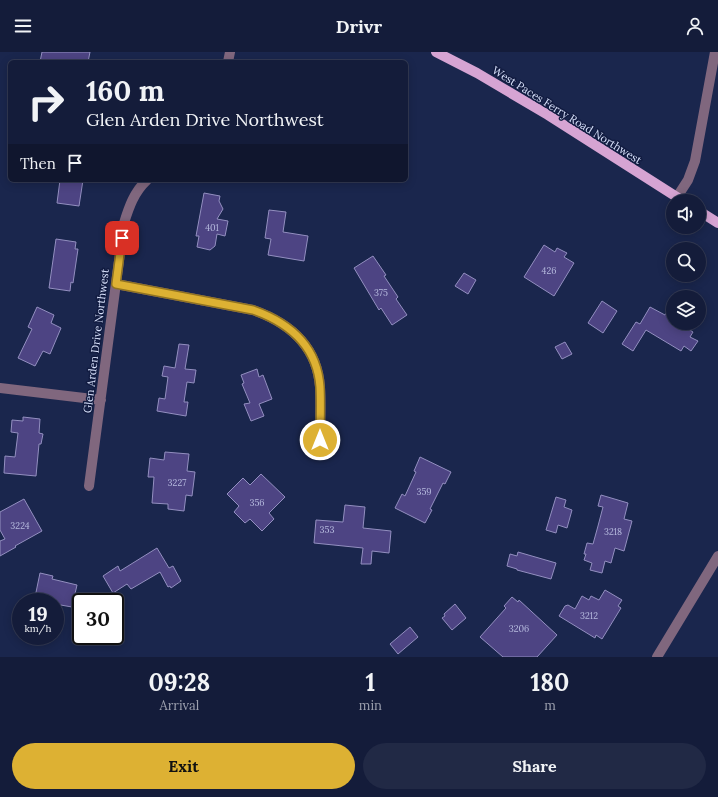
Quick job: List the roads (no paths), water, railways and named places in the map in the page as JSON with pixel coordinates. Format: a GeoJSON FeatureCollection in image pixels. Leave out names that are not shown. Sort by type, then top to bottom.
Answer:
{"type":"FeatureCollection","features":[{"type":"Feature","properties":{"kind":"main road","name":"West Paces Ferry Road Northwest"},"geometry":{"type":"LineString","coordinates":[[436,52],[477,73],[548,115],[672,194]]}},
{"type":"Feature","properties":{"kind":"main road"},"geometry":{"type":"LineString","coordinates":[[706,215],[718,222]]}},
{"type":"Feature","properties":{"kind":"street"},"geometry":{"type":"LineString","coordinates":[[682,194],[695,161],[715,52]]}},
{"type":"Feature","properties":{"kind":"street","name":"Glen Arden Drive Northwest"},"geometry":{"type":"LineString","coordinates":[[89,486],[124,223],[134,195],[145,182]]}},
{"type":"Feature","properties":{"kind":"street"},"geometry":{"type":"LineString","coordinates":[[116,284],[253,310],[270,316],[294,332],[302,341],[315,364],[320,386],[320,440]]}},
{"type":"Feature","properties":{"kind":"street"},"geometry":{"type":"LineString","coordinates":[[0,388],[101,400]]}},
{"type":"Feature","properties":{"kind":"street"},"geometry":{"type":"LineString","coordinates":[[657,657],[718,556]]}}]}
